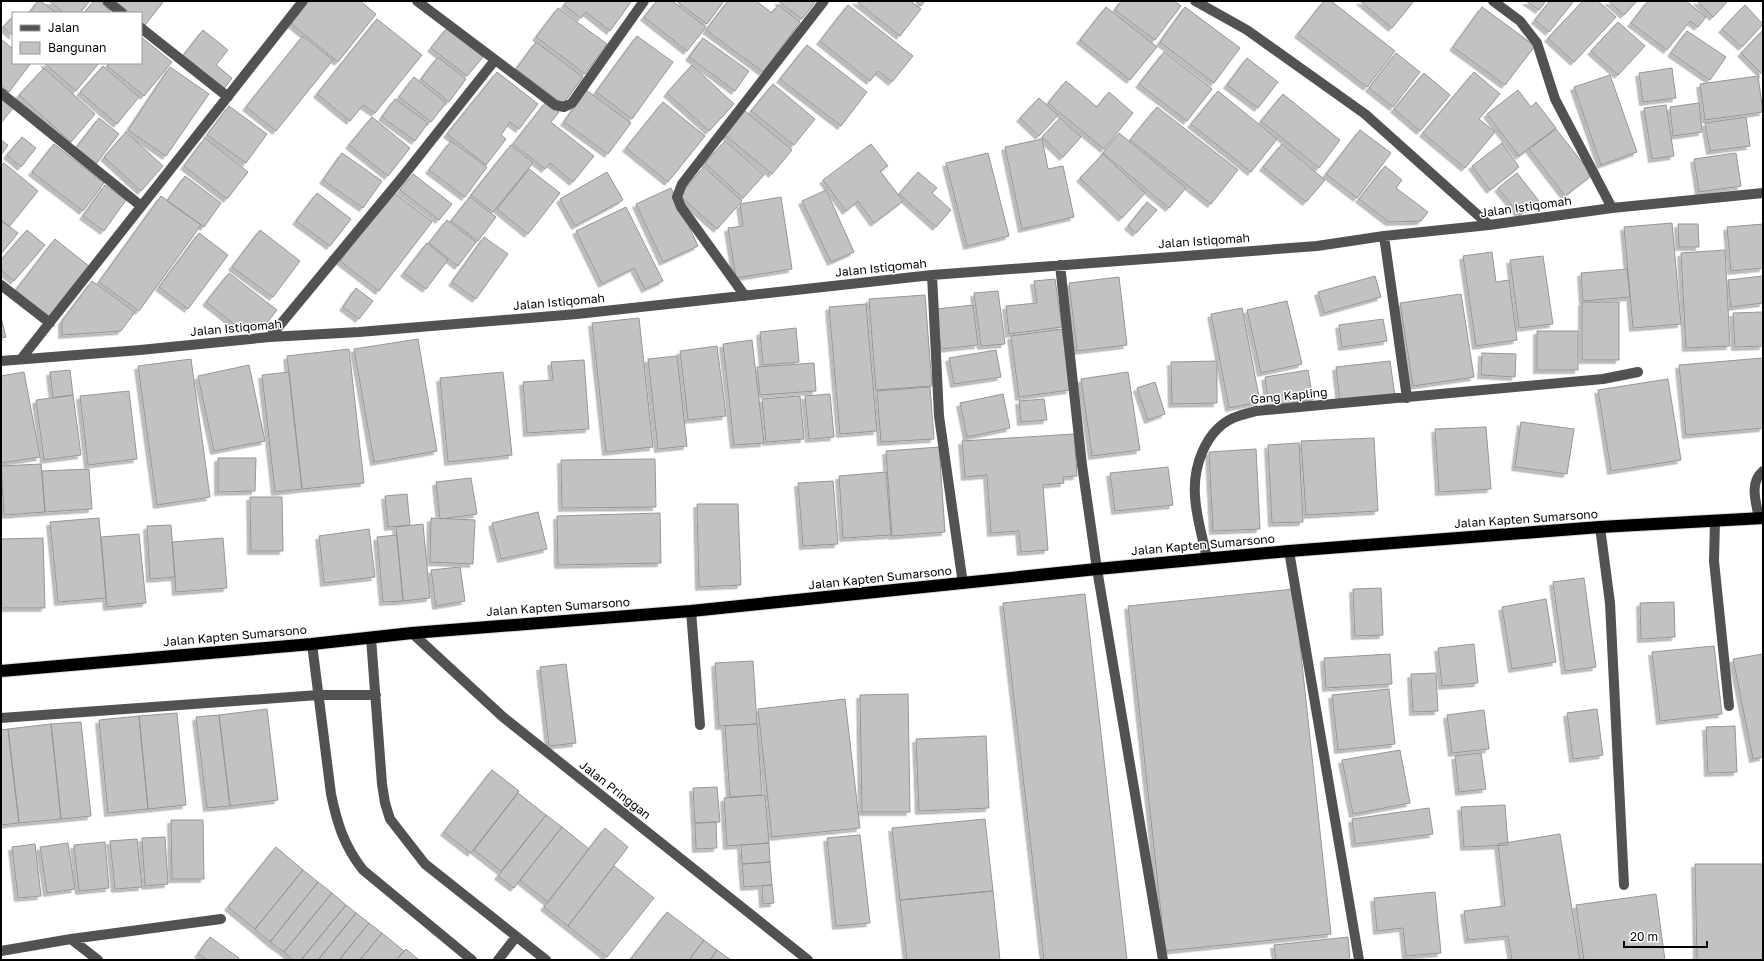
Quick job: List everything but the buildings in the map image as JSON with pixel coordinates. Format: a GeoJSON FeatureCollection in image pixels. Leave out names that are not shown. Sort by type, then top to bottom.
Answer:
{"type":"FeatureCollection","features":[{"type":"Feature","properties":{"kind":"highway","name":"Jalan Kapten Sumarsono"},"geometry":{"type":"LineString","coordinates":[[1,671],[312,644],[412,632],[691,611],[1207,559],[1600,527],[1761,518]]}},
{"type":"Feature","properties":{"kind":"street"},"geometry":{"type":"LineString","coordinates":[[107,1],[121,12]]}},
{"type":"Feature","properties":{"kind":"street"},"geometry":{"type":"LineString","coordinates":[[21,359],[303,1]]}},
{"type":"Feature","properties":{"kind":"street"},"geometry":{"type":"LineString","coordinates":[[417,1],[555,105],[564,107],[572,103],[644,1]]}},
{"type":"Feature","properties":{"kind":"street"},"geometry":{"type":"LineString","coordinates":[[745,296],[681,207],[677,197],[682,184],[824,1]]}},
{"type":"Feature","properties":{"kind":"street"},"geometry":{"type":"LineString","coordinates":[[1195,1],[1247,30],[1365,114],[1489,225]]}},
{"type":"Feature","properties":{"kind":"street"},"geometry":{"type":"LineString","coordinates":[[1493,1],[1520,21],[1537,43],[1555,99],[1612,208]]}},
{"type":"Feature","properties":{"kind":"street"},"geometry":{"type":"LineString","coordinates":[[142,29],[228,97]]}},
{"type":"Feature","properties":{"kind":"street"},"geometry":{"type":"LineString","coordinates":[[270,337],[400,180],[494,60]]}},
{"type":"Feature","properties":{"kind":"street"},"geometry":{"type":"LineString","coordinates":[[1,92],[140,206]]}},
{"type":"Feature","properties":{"kind":"street","name":"Jalan Istiqomah"},"geometry":{"type":"LineString","coordinates":[[1,361],[140,350],[270,337],[359,332],[570,315],[932,275],[1317,246],[1384,236],[1489,225],[1612,208],[1763,193]]}},
{"type":"Feature","properties":{"kind":"street"},"geometry":{"type":"LineString","coordinates":[[1384,236],[1407,398]]}},
{"type":"Feature","properties":{"kind":"street"},"geometry":{"type":"LineString","coordinates":[[1060,265],[1082,465],[1097,569],[1162,960]]}},
{"type":"Feature","properties":{"kind":"street"},"geometry":{"type":"LineString","coordinates":[[932,275],[939,416],[963,584]]}},
{"type":"Feature","properties":{"kind":"street"},"geometry":{"type":"LineString","coordinates":[[1,284],[50,323]]}},
{"type":"Feature","properties":{"kind":"street","name":"Gang Kapling"},"geometry":{"type":"LineString","coordinates":[[1207,559],[1195,496],[1196,471],[1202,452],[1209,438],[1221,426],[1233,418],[1256,411],[1603,379],[1638,372]]}},
{"type":"Feature","properties":{"kind":"street"},"geometry":{"type":"LineString","coordinates":[[1761,518],[1754,486],[1757,476],[1763,471]]}},
{"type":"Feature","properties":{"kind":"street"},"geometry":{"type":"LineString","coordinates":[[1715,520],[1714,561],[1729,706]]}},
{"type":"Feature","properties":{"kind":"street"},"geometry":{"type":"LineString","coordinates":[[1600,527],[1610,603],[1624,885]]}},
{"type":"Feature","properties":{"kind":"street"},"geometry":{"type":"LineString","coordinates":[[1289,552],[1359,960]]}},
{"type":"Feature","properties":{"kind":"street"},"geometry":{"type":"LineString","coordinates":[[691,611],[700,724]]}},
{"type":"Feature","properties":{"kind":"street","name":"Jalan Pringgan"},"geometry":{"type":"LineString","coordinates":[[412,632],[503,717],[808,960]]}},
{"type":"Feature","properties":{"kind":"street"},"geometry":{"type":"LineString","coordinates":[[371,638],[382,784],[390,819],[425,864],[546,960]]}},
{"type":"Feature","properties":{"kind":"street"},"geometry":{"type":"LineString","coordinates":[[312,644],[334,808],[350,853],[363,870],[472,960]]}},
{"type":"Feature","properties":{"kind":"street"},"geometry":{"type":"LineString","coordinates":[[1,718],[318,695],[376,695]]}},
{"type":"Feature","properties":{"kind":"street"},"geometry":{"type":"LineString","coordinates":[[1,951],[71,939],[221,919]]}},
{"type":"Feature","properties":{"kind":"street"},"geometry":{"type":"LineString","coordinates":[[498,960],[516,937]]}},
{"type":"Feature","properties":{"kind":"street"},"geometry":{"type":"LineString","coordinates":[[71,939],[98,960]]}}]}
